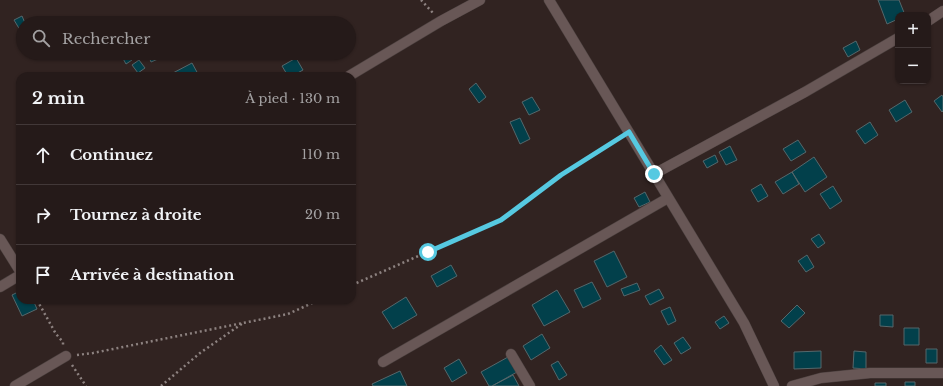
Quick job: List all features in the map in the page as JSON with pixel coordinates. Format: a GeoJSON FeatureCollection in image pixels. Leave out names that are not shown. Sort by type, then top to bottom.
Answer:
{"type":"FeatureCollection","features":[{"type":"Feature","properties":{"kind":"street"},"geometry":{"type":"LineString","coordinates":[[356,72],[441,21],[480,0]]}},
{"type":"Feature","properties":{"kind":"street"},"geometry":{"type":"LineString","coordinates":[[549,0],[744,323],[774,386]]}},
{"type":"Feature","properties":{"kind":"street"},"geometry":{"type":"LineString","coordinates":[[931,19],[943,11]]}},
{"type":"Feature","properties":{"kind":"street"},"geometry":{"type":"LineString","coordinates":[[654,174],[805,92],[895,40]]}},
{"type":"Feature","properties":{"kind":"street"},"geometry":{"type":"LineString","coordinates":[[383,362],[668,198]]}},
{"type":"Feature","properties":{"kind":"street"},"geometry":{"type":"LineString","coordinates":[[0,239],[16,265]]}},
{"type":"Feature","properties":{"kind":"street"},"geometry":{"type":"LineString","coordinates":[[0,287],[16,277]]}},
{"type":"Feature","properties":{"kind":"street"},"geometry":{"type":"LineString","coordinates":[[511,354],[530,386]]}},
{"type":"Feature","properties":{"kind":"street"},"geometry":{"type":"LineString","coordinates":[[16,386],[66,356]]}},
{"type":"Feature","properties":{"kind":"street"},"geometry":{"type":"LineString","coordinates":[[792,386],[821,378],[870,373],[943,373]]}},
{"type":"Feature","properties":{"kind":"path"},"geometry":{"type":"LineString","coordinates":[[421,0],[441,21]]}},
{"type":"Feature","properties":{"kind":"path"},"geometry":{"type":"LineString","coordinates":[[356,283],[501,220],[561,175],[629,132]]}},
{"type":"Feature","properties":{"kind":"path"},"geometry":{"type":"LineString","coordinates":[[39,304],[62,342],[66,356],[86,386]]}},
{"type":"Feature","properties":{"kind":"path"},"geometry":{"type":"LineString","coordinates":[[66,356],[92,353],[288,314],[310,304]]}},
{"type":"Feature","properties":{"kind":"path"},"geometry":{"type":"LineString","coordinates":[[161,386],[200,353],[245,322]]}},
{"type":"Feature","properties":{"kind":"building"},"geometry":{"type":"Polygon","coordinates":[[[878,0],[899,0],[904,12],[895,12],[895,20],[887,24],[878,0]]]}},
{"type":"Feature","properties":{"kind":"building"},"geometry":{"type":"Polygon","coordinates":[[[856,41],[860,50],[848,57],[843,48],[856,41]]]}},
{"type":"Feature","properties":{"kind":"building"},"geometry":{"type":"Polygon","coordinates":[[[124,60],[132,60],[126,64],[124,60]]]}},
{"type":"Feature","properties":{"kind":"building"},"geometry":{"type":"Polygon","coordinates":[[[139,60],[145,68],[137,72],[132,65],[139,60]]]}},
{"type":"Feature","properties":{"kind":"building"},"geometry":{"type":"Polygon","coordinates":[[[292,60],[297,60],[303,70],[299,72],[286,72],[282,66],[292,60]]]}},
{"type":"Feature","properties":{"kind":"building"},"geometry":{"type":"Polygon","coordinates":[[[192,63],[197,72],[175,72],[192,63]]]}},
{"type":"Feature","properties":{"kind":"building"},"geometry":{"type":"Polygon","coordinates":[[[476,83],[486,97],[479,103],[469,89],[476,83]]]}},
{"type":"Feature","properties":{"kind":"building"},"geometry":{"type":"Polygon","coordinates":[[[942,95],[943,111],[942,112],[934,101],[942,95]]]}},
{"type":"Feature","properties":{"kind":"building"},"geometry":{"type":"Polygon","coordinates":[[[532,97],[540,110],[529,115],[522,102],[532,97]]]}},
{"type":"Feature","properties":{"kind":"building"},"geometry":{"type":"Polygon","coordinates":[[[905,100],[912,112],[896,122],[889,110],[905,100]]]}},
{"type":"Feature","properties":{"kind":"building"},"geometry":{"type":"Polygon","coordinates":[[[520,118],[530,139],[520,144],[510,122],[520,118]]]}},
{"type":"Feature","properties":{"kind":"building"},"geometry":{"type":"Polygon","coordinates":[[[870,122],[878,135],[865,144],[856,131],[870,122]]]}},
{"type":"Feature","properties":{"kind":"building"},"geometry":{"type":"Polygon","coordinates":[[[798,140],[806,152],[791,161],[783,149],[798,140]]]}},
{"type":"Feature","properties":{"kind":"building"},"geometry":{"type":"Polygon","coordinates":[[[730,146],[737,160],[726,165],[719,152],[730,146]]]}},
{"type":"Feature","properties":{"kind":"building"},"geometry":{"type":"Polygon","coordinates":[[[715,155],[718,162],[707,168],[703,161],[715,155]]]}},
{"type":"Feature","properties":{"kind":"building"},"geometry":{"type":"Polygon","coordinates":[[[814,157],[827,177],[805,192],[792,172],[814,157]]]}},
{"type":"Feature","properties":{"kind":"building"},"geometry":{"type":"Polygon","coordinates":[[[792,172],[799,184],[783,194],[775,182],[792,172]]]}},
{"type":"Feature","properties":{"kind":"building"},"geometry":{"type":"Polygon","coordinates":[[[761,184],[768,196],[758,202],[751,190],[761,184]]]}},
{"type":"Feature","properties":{"kind":"building"},"geometry":{"type":"Polygon","coordinates":[[[833,186],[842,201],[830,209],[820,194],[833,186]]]}},
{"type":"Feature","properties":{"kind":"building"},"geometry":{"type":"Polygon","coordinates":[[[645,192],[650,202],[639,207],[634,198],[645,192]]]}},
{"type":"Feature","properties":{"kind":"building"},"geometry":{"type":"Polygon","coordinates":[[[819,234],[825,243],[818,248],[811,239],[819,234]]]}},
{"type":"Feature","properties":{"kind":"building"},"geometry":{"type":"Polygon","coordinates":[[[614,251],[627,277],[607,287],[594,261],[614,251]]]}},
{"type":"Feature","properties":{"kind":"building"},"geometry":{"type":"Polygon","coordinates":[[[807,255],[814,267],[806,272],[798,261],[807,255]]]}},
{"type":"Feature","properties":{"kind":"building"},"geometry":{"type":"Polygon","coordinates":[[[451,265],[457,276],[437,287],[431,276],[451,265]]]}},
{"type":"Feature","properties":{"kind":"building"},"geometry":{"type":"Polygon","coordinates":[[[592,282],[601,299],[583,308],[574,290],[592,282]]]}},
{"type":"Feature","properties":{"kind":"building"},"geometry":{"type":"Polygon","coordinates":[[[637,283],[640,290],[624,296],[621,289],[637,283]]]}},
{"type":"Feature","properties":{"kind":"building"},"geometry":{"type":"Polygon","coordinates":[[[659,289],[664,298],[650,305],[645,296],[659,289]]]}},
{"type":"Feature","properties":{"kind":"building"},"geometry":{"type":"Polygon","coordinates":[[[557,290],[570,312],[544,326],[532,305],[557,290]]]}},
{"type":"Feature","properties":{"kind":"building"},"geometry":{"type":"Polygon","coordinates":[[[16,293],[16,303],[12,295],[16,293]]]}},
{"type":"Feature","properties":{"kind":"building"},"geometry":{"type":"Polygon","coordinates":[[[406,297],[417,315],[393,329],[382,312],[406,297]]]}},
{"type":"Feature","properties":{"kind":"building"},"geometry":{"type":"Polygon","coordinates":[[[16,304],[35,304],[37,309],[22,316],[16,304]]]}},
{"type":"Feature","properties":{"kind":"building"},"geometry":{"type":"Polygon","coordinates":[[[797,305],[805,313],[789,328],[781,321],[797,305]]]}},
{"type":"Feature","properties":{"kind":"building"},"geometry":{"type":"Polygon","coordinates":[[[670,307],[676,321],[668,325],[661,311],[670,307]]]}},
{"type":"Feature","properties":{"kind":"building"},"geometry":{"type":"Polygon","coordinates":[[[880,315],[893,315],[893,327],[880,326],[880,315]]]}},
{"type":"Feature","properties":{"kind":"building"},"geometry":{"type":"Polygon","coordinates":[[[724,316],[729,323],[720,329],[715,322],[724,316]]]}},
{"type":"Feature","properties":{"kind":"building"},"geometry":{"type":"Polygon","coordinates":[[[904,328],[919,328],[919,345],[904,345],[904,328]]]}},
{"type":"Feature","properties":{"kind":"building"},"geometry":{"type":"Polygon","coordinates":[[[542,334],[550,348],[531,360],[523,346],[542,334]]]}},
{"type":"Feature","properties":{"kind":"building"},"geometry":{"type":"Polygon","coordinates":[[[683,337],[691,348],[681,354],[674,343],[683,337]]]}},
{"type":"Feature","properties":{"kind":"building"},"geometry":{"type":"Polygon","coordinates":[[[661,345],[672,360],[664,365],[654,351],[661,345]]]}},
{"type":"Feature","properties":{"kind":"building"},"geometry":{"type":"Polygon","coordinates":[[[926,349],[937,349],[937,363],[926,363],[926,349]]]}},
{"type":"Feature","properties":{"kind":"building"},"geometry":{"type":"Polygon","coordinates":[[[821,351],[821,368],[794,369],[794,352],[821,351]]]}},
{"type":"Feature","properties":{"kind":"building"},"geometry":{"type":"Polygon","coordinates":[[[854,351],[866,352],[866,369],[853,368],[854,351]]]}},
{"type":"Feature","properties":{"kind":"building"},"geometry":{"type":"Polygon","coordinates":[[[508,357],[517,372],[492,386],[489,386],[481,372],[508,357]]]}},
{"type":"Feature","properties":{"kind":"building"},"geometry":{"type":"Polygon","coordinates":[[[459,359],[467,373],[452,382],[444,368],[459,359]]]}},
{"type":"Feature","properties":{"kind":"building"},"geometry":{"type":"Polygon","coordinates":[[[558,361],[567,375],[559,380],[551,365],[558,361]]]}},
{"type":"Feature","properties":{"kind":"building"},"geometry":{"type":"Polygon","coordinates":[[[400,371],[407,386],[373,386],[372,384],[400,371]]]}},
{"type":"Feature","properties":{"kind":"building"},"geometry":{"type":"Polygon","coordinates":[[[513,375],[519,386],[492,386],[513,375]]]}},
{"type":"Feature","properties":{"kind":"building"},"geometry":{"type":"Polygon","coordinates":[[[905,382],[915,382],[915,386],[905,386],[905,382]]]}},
{"type":"Feature","properties":{"kind":"building"},"geometry":{"type":"Polygon","coordinates":[[[875,383],[886,383],[886,386],[875,386],[875,383]]]}},
{"type":"Feature","properties":{"kind":"route"},"geometry":{"type":"LineString","coordinates":[[428,252],[501,220],[561,175],[629,132],[654,174]]}}]}
